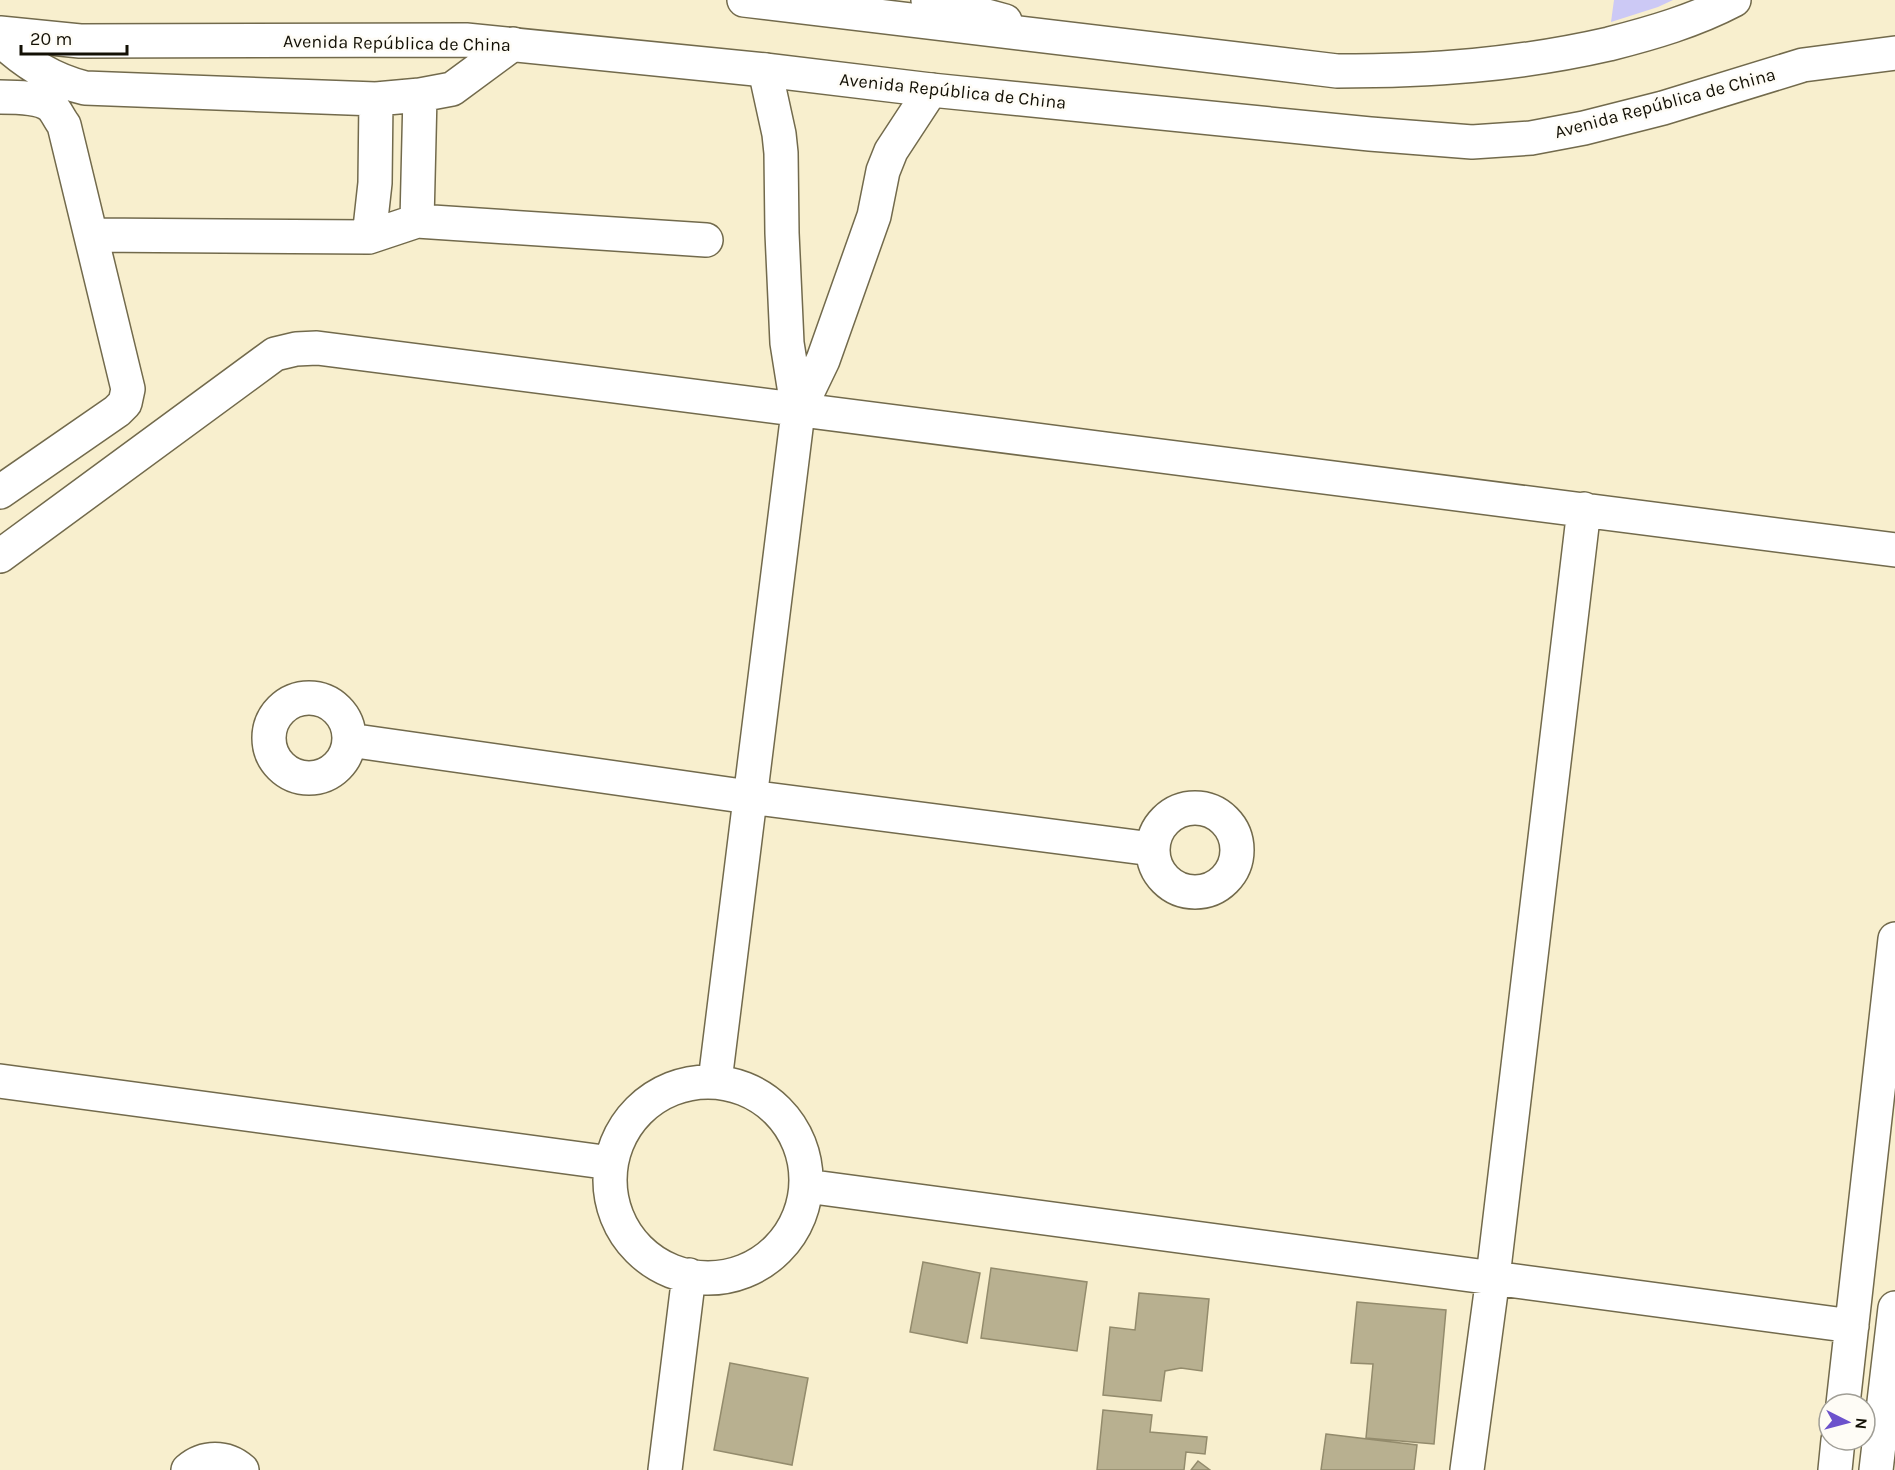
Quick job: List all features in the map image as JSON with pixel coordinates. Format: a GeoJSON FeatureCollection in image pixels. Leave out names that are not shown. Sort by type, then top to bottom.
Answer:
{"type":"FeatureCollection","features":[{"type":"Feature","properties":{"kind":"street"},"geometry":{"type":"LineString","coordinates":[[744,0],[1337,71],[1434,69],[1522,61],[1647,34],[1734,0]]}},
{"type":"Feature","properties":{"kind":"street"},"geometry":{"type":"LineString","coordinates":[[928,0],[1077,41]]}},
{"type":"Feature","properties":{"kind":"street","name":"Avenida República de China"},"geometry":{"type":"LineString","coordinates":[[0,33],[80,41],[466,40],[765,70],[931,90],[1358,133],[1472,142],[1532,138],[1584,128],[1663,108],[1803,66],[1895,53]]}},
{"type":"Feature","properties":{"kind":"street"},"geometry":{"type":"LineString","coordinates":[[0,39],[19,57],[65,83],[85,88],[376,99],[452,89],[513,44]]}},
{"type":"Feature","properties":{"kind":"street"},"geometry":{"type":"LineString","coordinates":[[714,1081],[798,412],[787,343],[782,233],[782,153],[765,70]]}},
{"type":"Feature","properties":{"kind":"street"},"geometry":{"type":"LineString","coordinates":[[798,412],[824,360],[874,216],[883,171],[891,151],[931,90]]}},
{"type":"Feature","properties":{"kind":"street"},"geometry":{"type":"LineString","coordinates":[[417,221],[420,95]]}},
{"type":"Feature","properties":{"kind":"street"},"geometry":{"type":"LineString","coordinates":[[0,97],[35,99],[52,106],[64,125],[128,389],[125,403],[117,411],[0,492]]}},
{"type":"Feature","properties":{"kind":"street"},"geometry":{"type":"LineString","coordinates":[[369,237],[375,183],[376,99]]}},
{"type":"Feature","properties":{"kind":"street"},"geometry":{"type":"LineString","coordinates":[[91,235],[369,237],[417,221],[706,240]]}},
{"type":"Feature","properties":{"kind":"street"},"geometry":{"type":"LineString","coordinates":[[0,556],[275,354],[296,349],[317,348],[798,412],[1584,509],[1895,550]]}},
{"type":"Feature","properties":{"kind":"street"},"geometry":{"type":"LineString","coordinates":[[1467,1470],[1493,1277],[1584,509]]}},
{"type":"Feature","properties":{"kind":"street"},"geometry":{"type":"LineString","coordinates":[[349,740],[749,797],[1152,849]]}},
{"type":"Feature","properties":{"kind":"street"},"geometry":{"type":"LineString","coordinates":[[1844,1392],[1895,939]]}},
{"type":"Feature","properties":{"kind":"street"},"geometry":{"type":"LineString","coordinates":[[0,1081],[611,1163]]}},
{"type":"Feature","properties":{"kind":"street"},"geometry":{"type":"LineString","coordinates":[[714,1081],[744,1088],[771,1104],[791,1127],[803,1155],[806,1186],[800,1215],[784,1241],[763,1262],[736,1275],[706,1278],[674,1273],[646,1257],[625,1233],[612,1203],[610,1171],[617,1141],[634,1115],[656,1096],[685,1084],[714,1081]]}},
{"type":"Feature","properties":{"kind":"street"},"geometry":{"type":"LineString","coordinates":[[806,1186],[1852,1326]]}},
{"type":"Feature","properties":{"kind":"street"},"geometry":{"type":"LineString","coordinates":[[665,1470],[689,1275]]}},
{"type":"Feature","properties":{"kind":"street"},"geometry":{"type":"LineString","coordinates":[[1876,1470],[1895,1308]]}},
{"type":"Feature","properties":{"kind":"street"},"geometry":{"type":"LineString","coordinates":[[1835,1470],[1837,1452]]}},
{"type":"Feature","properties":{"kind":"street"},"geometry":{"type":"LineString","coordinates":[[188,1470],[205,1460],[217,1459],[229,1461],[242,1470]]}},
{"type":"Feature","properties":{"kind":"shaded area"},"geometry":{"type":"Polygon","coordinates":[[[1614,0],[1673,0],[1611,22],[1614,0]]]}},
{"type":"Feature","properties":{"kind":"building"},"geometry":{"type":"Polygon","coordinates":[[[923,1262],[980,1273],[967,1343],[910,1332],[923,1262]]]}},
{"type":"Feature","properties":{"kind":"building"},"geometry":{"type":"Polygon","coordinates":[[[991,1268],[1087,1282],[1077,1351],[981,1338],[991,1268]]]}},
{"type":"Feature","properties":{"kind":"building"},"geometry":{"type":"Polygon","coordinates":[[[1139,1293],[1209,1299],[1202,1371],[1181,1368],[1165,1371],[1161,1401],[1103,1395],[1110,1327],[1135,1330],[1139,1293]]]}},
{"type":"Feature","properties":{"kind":"building"},"geometry":{"type":"Polygon","coordinates":[[[1357,1302],[1446,1310],[1434,1444],[1366,1438],[1373,1364],[1351,1363],[1357,1302]]]}},
{"type":"Feature","properties":{"kind":"building"},"geometry":{"type":"Polygon","coordinates":[[[730,1363],[808,1378],[792,1465],[714,1450],[730,1363]]]}},
{"type":"Feature","properties":{"kind":"building"},"geometry":{"type":"Polygon","coordinates":[[[1103,1410],[1152,1415],[1150,1432],[1207,1437],[1205,1454],[1186,1452],[1184,1470],[1097,1470],[1103,1410]]]}},
{"type":"Feature","properties":{"kind":"building"},"geometry":{"type":"Polygon","coordinates":[[[1326,1434],[1417,1445],[1414,1470],[1321,1470],[1326,1434]]]}},
{"type":"Feature","properties":{"kind":"building"},"geometry":{"type":"Polygon","coordinates":[[[1198,1461],[1210,1470],[1191,1470],[1198,1461]]]}}]}
